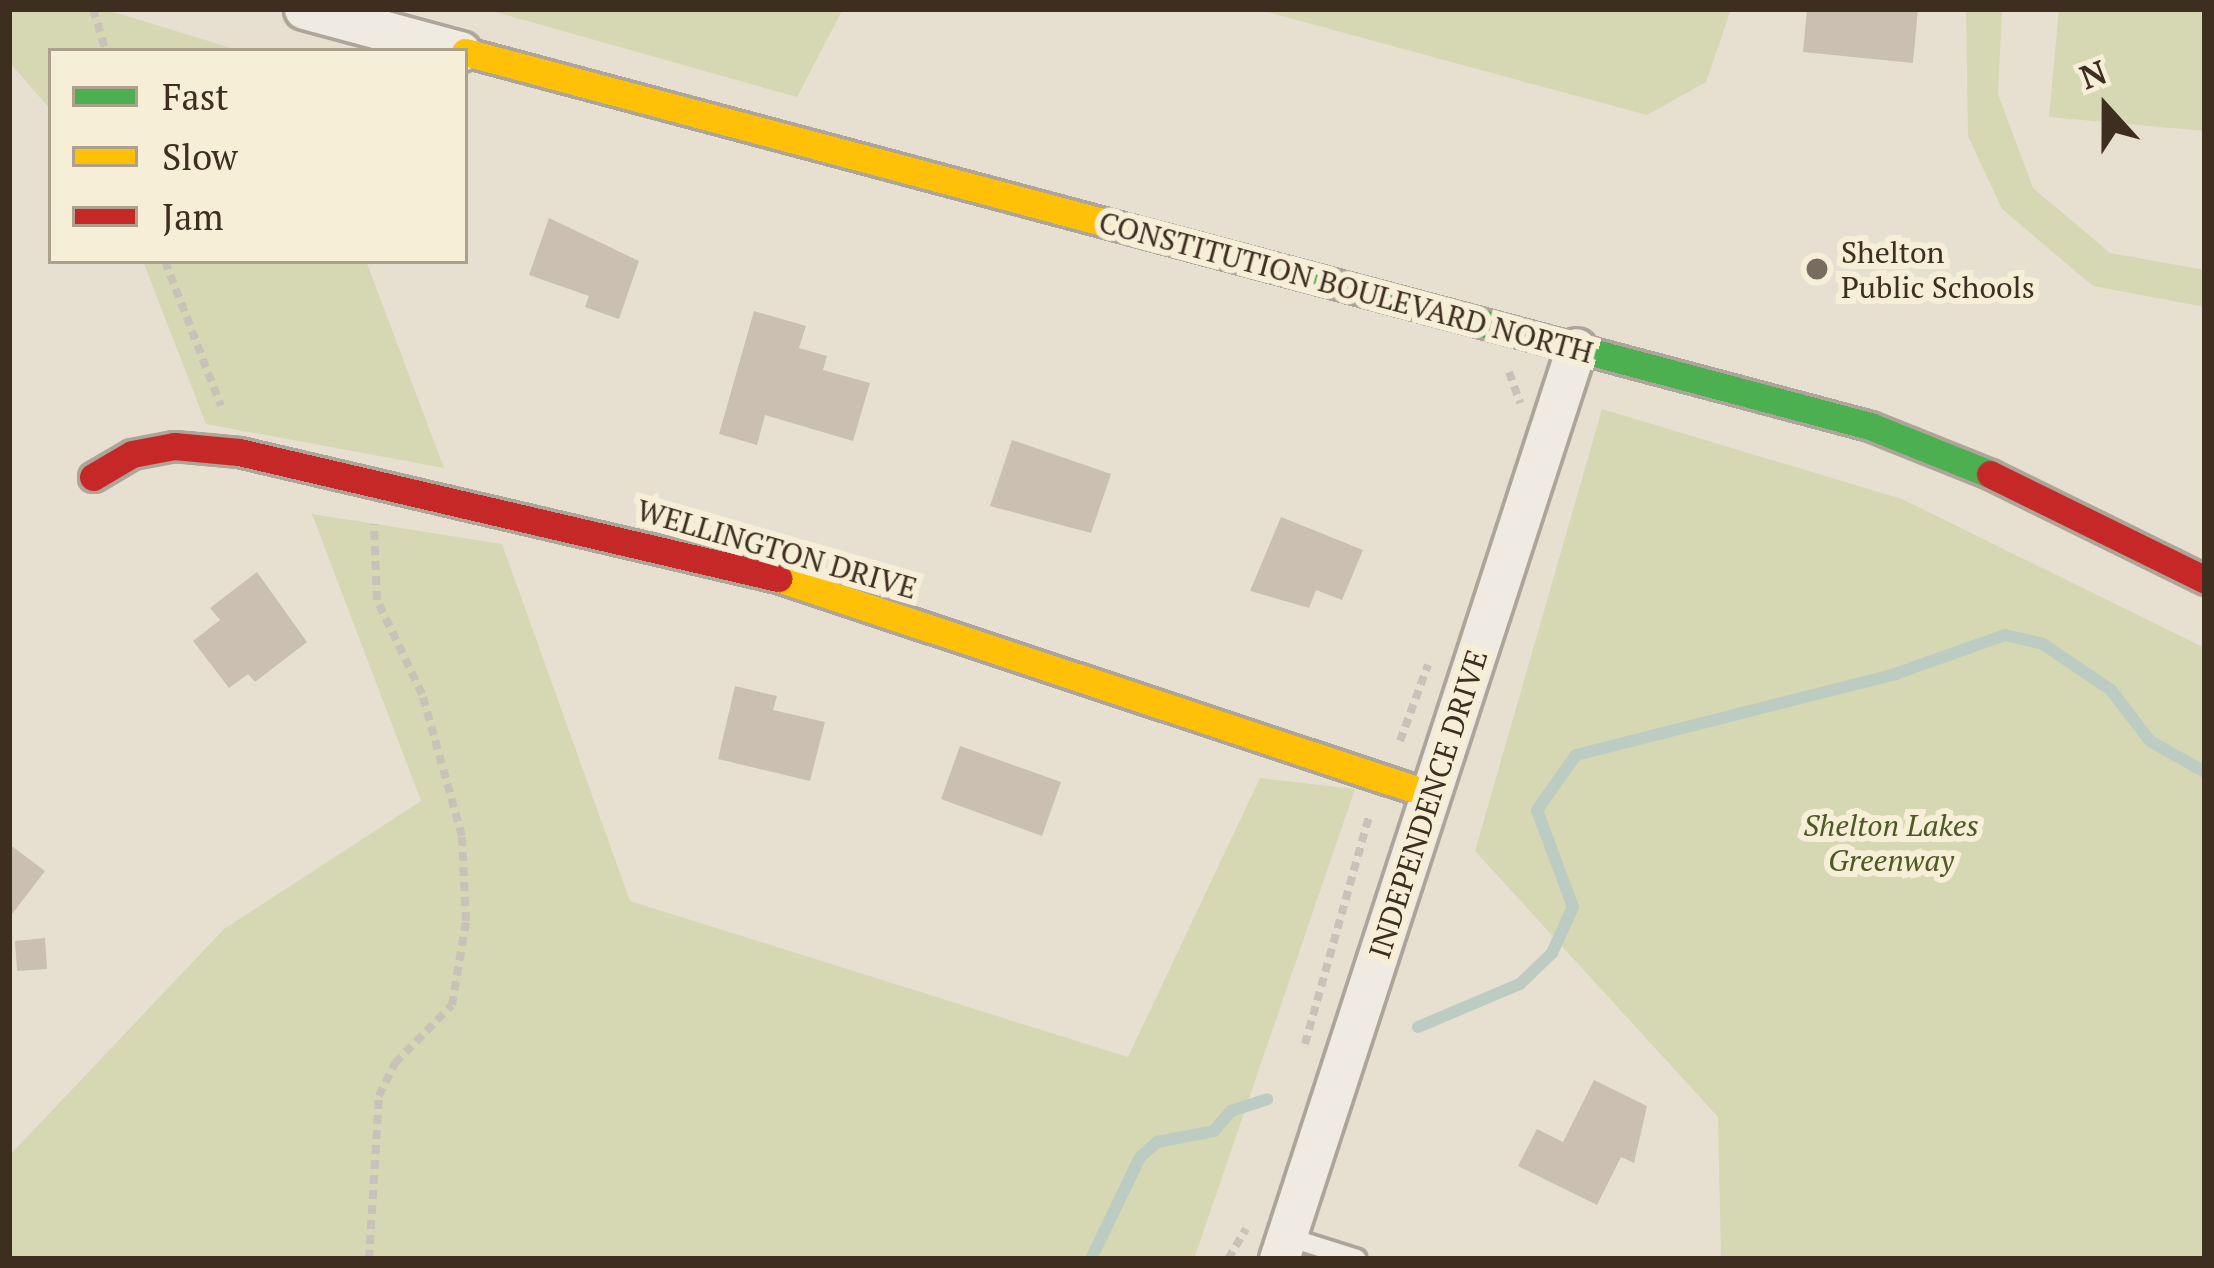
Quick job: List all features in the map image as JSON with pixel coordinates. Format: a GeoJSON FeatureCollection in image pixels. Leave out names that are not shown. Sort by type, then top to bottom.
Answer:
{"type":"FeatureCollection","features":[{"type":"Feature","properties":{"kind":"street","name":"CONSTITUTION BOULEVARD NORTH"},"geometry":{"type":"LineString","coordinates":[[304,9],[448,48]]}},
{"type":"Feature","properties":{"kind":"street","name":"CONSTITUTION BOULEVARD NORTH"},"geometry":{"type":"LineString","coordinates":[[468,53],[1576,348],[1976,464],[2205,580]]}},
{"type":"Feature","properties":{"kind":"street","name":"INDEPENDENCE DRIVE"},"geometry":{"type":"LineString","coordinates":[[1284,1248],[1576,348]]}},
{"type":"Feature","properties":{"kind":"street","name":"WELLINGTON DRIVE"},"geometry":{"type":"LineString","coordinates":[[93,477],[132,454],[174,446],[238,452],[746,568],[1432,795]]}},
{"type":"Feature","properties":{"kind":"lane"},"geometry":{"type":"LineString","coordinates":[[1284,1248],[1357,1259]]}},
{"type":"Feature","properties":{"kind":"path"},"geometry":{"type":"LineString","coordinates":[[93,9],[105,48]]}},
{"type":"Feature","properties":{"kind":"path"},"geometry":{"type":"LineString","coordinates":[[166,264],[238,452]]}},
{"type":"Feature","properties":{"kind":"path"},"geometry":{"type":"LineString","coordinates":[[369,1259],[379,1096],[394,1063],[452,1005],[465,888],[435,731],[377,600],[373,481]]}},
{"type":"Feature","properties":{"kind":"green space"},"geometry":{"type":"Polygon","coordinates":[[[9,9],[104,9],[231,48],[48,48],[48,107],[9,62],[9,9]]]}},
{"type":"Feature","properties":{"kind":"green space"},"geometry":{"type":"Polygon","coordinates":[[[485,9],[843,9],[797,97],[485,9]]]}},
{"type":"Feature","properties":{"kind":"green space"},"geometry":{"type":"Polygon","coordinates":[[[1256,9],[1731,9],[1706,82],[1647,115],[1256,9]]]}},
{"type":"Feature","properties":{"kind":"green space"},"geometry":{"type":"Polygon","coordinates":[[[1966,9],[2002,9],[1998,94],[2033,188],[2110,253],[2205,270],[2205,307],[2093,286],[2002,209],[1968,136],[1966,9]]]}},
{"type":"Feature","properties":{"kind":"green space"},"geometry":{"type":"Polygon","coordinates":[[[2059,9],[2205,9],[2205,131],[2049,117],[2059,9]]]}},
{"type":"Feature","properties":{"kind":"green space"},"geometry":{"type":"Polygon","coordinates":[[[144,264],[367,264],[444,468],[206,424],[144,264]]]}},
{"type":"Feature","properties":{"kind":"green space","name":"Shelton Lakes Greenway"},"geometry":{"type":"Polygon","coordinates":[[[1602,409],[1902,499],[2205,648],[2205,1259],[1721,1259],[1718,1117],[1475,851],[1602,409]]]}},
{"type":"Feature","properties":{"kind":"green space"},"geometry":{"type":"Polygon","coordinates":[[[312,514],[502,544],[630,901],[1128,1057],[1260,778],[1355,789],[1194,1259],[9,1259],[9,1156],[224,929],[421,801],[312,514]]]}},
{"type":"Feature","properties":{"kind":"building"},"geometry":{"type":"Polygon","coordinates":[[[1807,9],[1918,9],[1913,63],[1803,52],[1807,9]]]}},
{"type":"Feature","properties":{"kind":"building"},"geometry":{"type":"Polygon","coordinates":[[[549,218],[639,261],[619,319],[585,307],[589,296],[529,275],[549,218]]]}},
{"type":"Feature","properties":{"kind":"building"},"geometry":{"type":"Polygon","coordinates":[[[754,311],[806,326],[799,348],[827,356],[823,370],[870,383],[853,441],[765,415],[757,445],[719,434],[754,311]]]}},
{"type":"Feature","properties":{"kind":"building"},"geometry":{"type":"Polygon","coordinates":[[[1012,440],[1111,474],[1091,533],[990,506],[1012,440]]]}},
{"type":"Feature","properties":{"kind":"building"},"geometry":{"type":"Polygon","coordinates":[[[1281,517],[1363,550],[1342,600],[1316,590],[1309,608],[1250,591],[1281,517]]]}},
{"type":"Feature","properties":{"kind":"building"},"geometry":{"type":"Polygon","coordinates":[[[257,572],[307,642],[255,682],[248,674],[229,688],[193,641],[220,620],[210,608],[257,572]]]}},
{"type":"Feature","properties":{"kind":"building"},"geometry":{"type":"Polygon","coordinates":[[[735,686],[777,696],[773,710],[825,722],[810,781],[718,759],[735,686]]]}},
{"type":"Feature","properties":{"kind":"building"},"geometry":{"type":"Polygon","coordinates":[[[960,746],[1061,782],[1042,836],[941,799],[960,746]]]}},
{"type":"Feature","properties":{"kind":"building"},"geometry":{"type":"Polygon","coordinates":[[[9,844],[45,871],[9,918],[9,844]]]}},
{"type":"Feature","properties":{"kind":"building"},"geometry":{"type":"Polygon","coordinates":[[[45,938],[47,969],[17,971],[15,941],[45,938]]]}},
{"type":"Feature","properties":{"kind":"building"},"geometry":{"type":"Polygon","coordinates":[[[1594,1080],[1647,1106],[1634,1163],[1621,1157],[1597,1205],[1518,1166],[1537,1129],[1563,1142],[1594,1080]]]}},
{"type":"Feature","properties":{"kind":"waterway"},"geometry":{"type":"LineString","coordinates":[[1418,1027],[1520,984],[1552,953],[1573,907],[1537,810],[1576,755],[1895,674],[2005,635],[2043,644],[2111,690],[2150,741],[2205,772]]}},
{"type":"Feature","properties":{"kind":"waterway"},"geometry":{"type":"LineString","coordinates":[[1091,1259],[1140,1157],[1157,1142],[1214,1131],[1231,1111],[1267,1099]]}},
{"type":"Feature","properties":{"kind":"traffic: fast"},"geometry":{"type":"LineString","coordinates":[[1200,248],[1870,426],[1990,474]]}},
{"type":"Feature","properties":{"kind":"traffic: slow"},"geometry":{"type":"LineString","coordinates":[[468,53],[1200,248]]}},
{"type":"Feature","properties":{"kind":"traffic: slow"},"geometry":{"type":"LineString","coordinates":[[778,578],[1432,795]]}},
{"type":"Feature","properties":{"kind":"traffic: jam"},"geometry":{"type":"LineString","coordinates":[[93,477],[132,454],[174,446],[239,452],[778,578]]}},
{"type":"Feature","properties":{"kind":"traffic: jam"},"geometry":{"type":"LineString","coordinates":[[1990,474],[2205,580]]}},
{"type":"Feature","properties":{"kind":"place","name":"Shelton Public Schools"},"geometry":{"type":"Point","coordinates":[1817,269]}}]}
